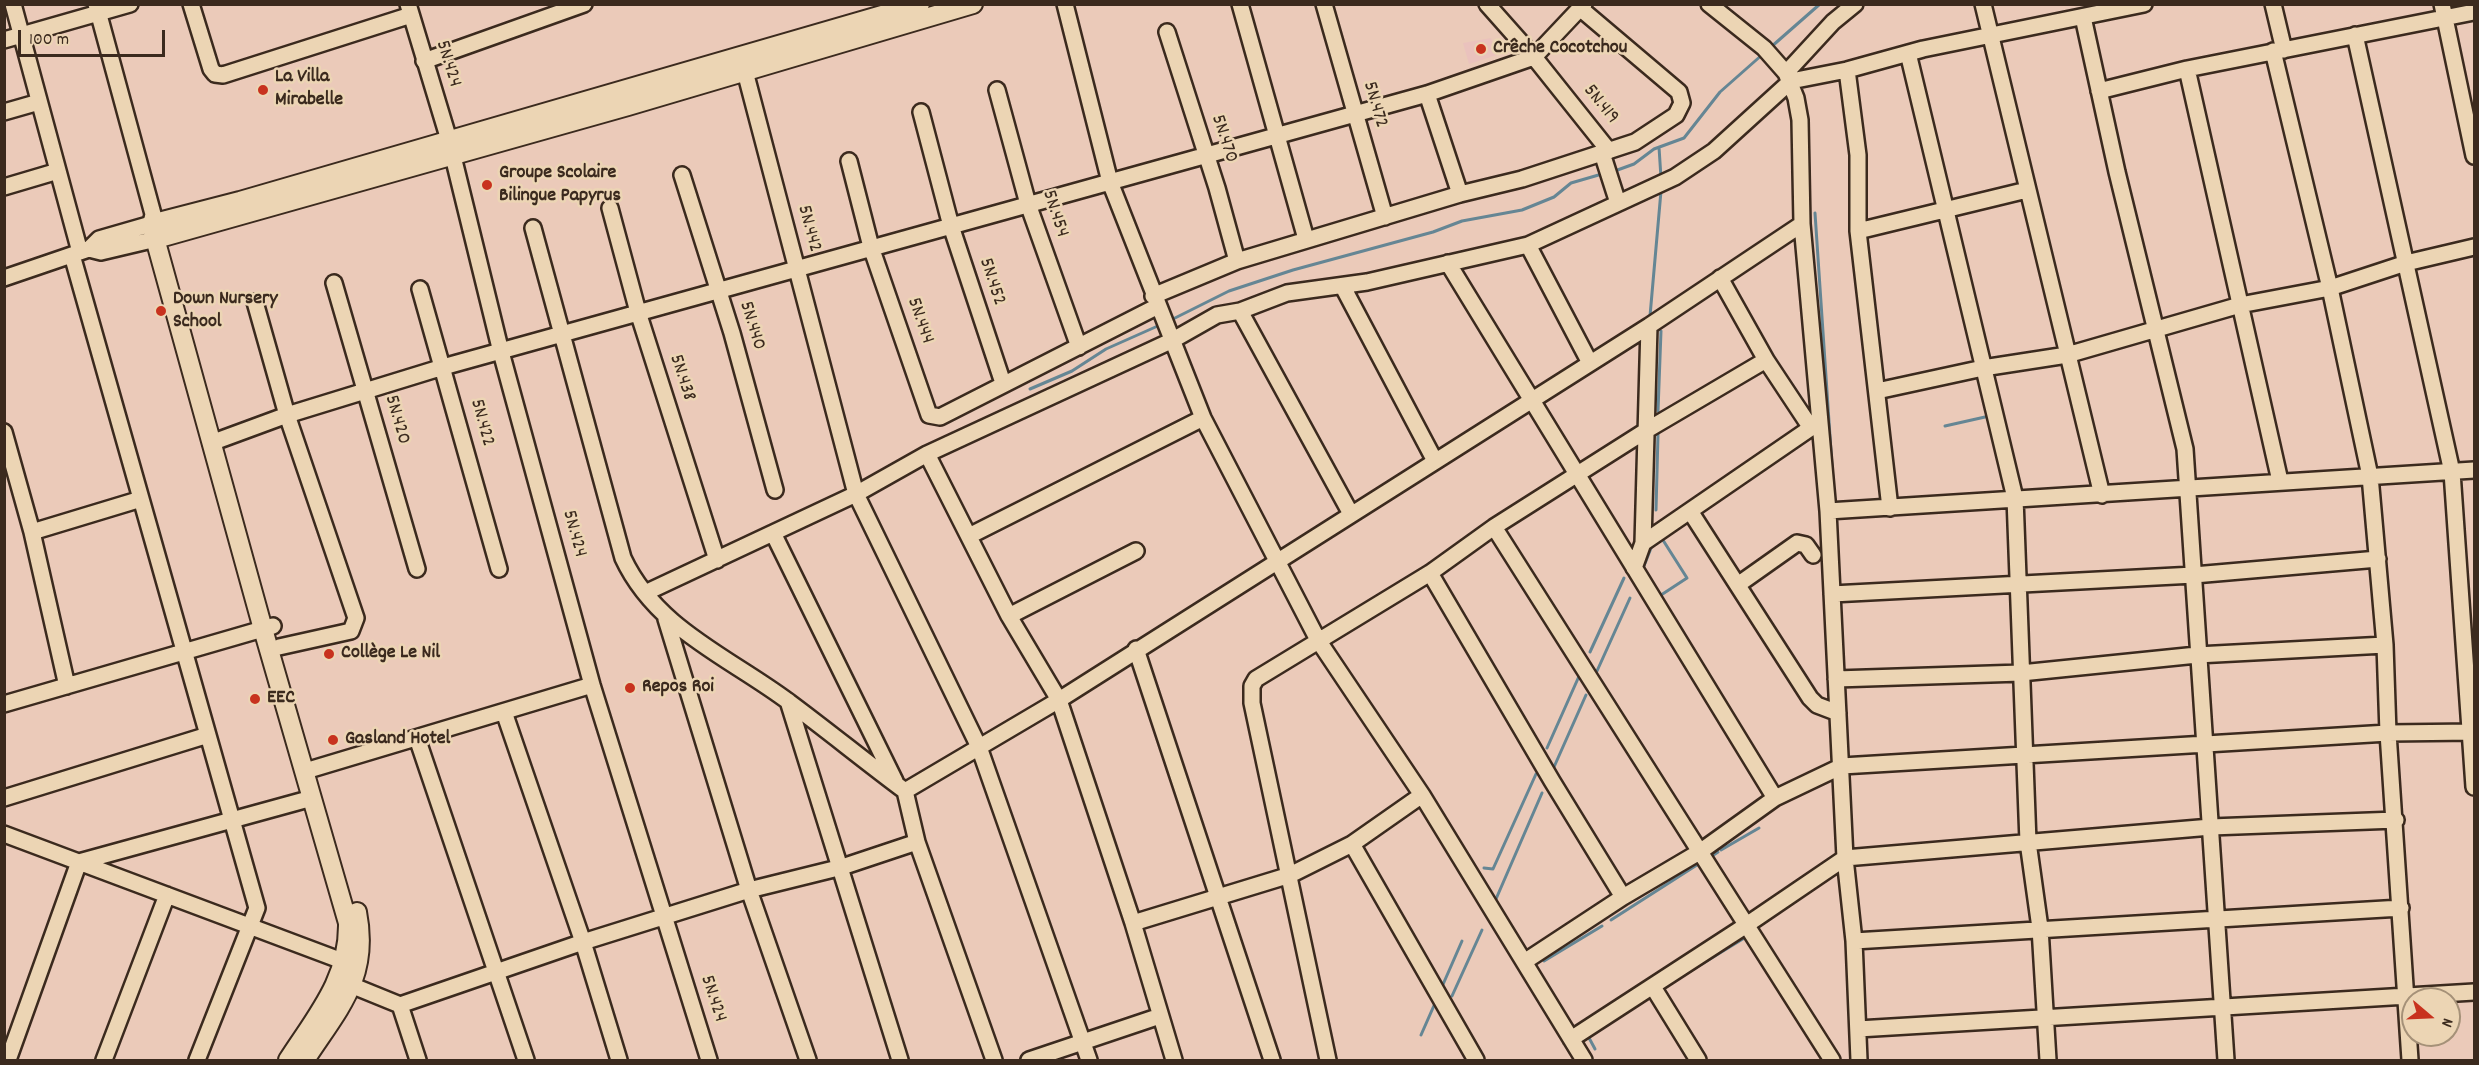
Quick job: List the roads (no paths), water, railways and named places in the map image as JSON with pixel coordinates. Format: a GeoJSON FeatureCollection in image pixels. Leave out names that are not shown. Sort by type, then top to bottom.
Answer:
{"type":"FeatureCollection","features":[{"type":"Feature","properties":{"kind":"main road"},"geometry":{"type":"LineString","coordinates":[[743,63],[920,4]]}},
{"type":"Feature","properties":{"kind":"main road"},"geometry":{"type":"LineString","coordinates":[[288,1060],[346,983],[348,923],[157,227],[451,147],[743,63],[966,6]]}},
{"type":"Feature","properties":{"kind":"main road"},"geometry":{"type":"LineString","coordinates":[[268,627],[279,647],[312,769],[358,918],[361,943],[346,983],[305,1060]]}},
{"type":"Feature","properties":{"kind":"street"},"geometry":{"type":"LineString","coordinates":[[13,4],[80,252],[141,499],[257,908],[197,1060]]}},
{"type":"Feature","properties":{"kind":"street"},"geometry":{"type":"LineString","coordinates":[[4,40],[97,10],[130,4]]}},
{"type":"Feature","properties":{"kind":"street"},"geometry":{"type":"LineString","coordinates":[[191,4],[211,69],[215,74],[223,75],[410,10]]}},
{"type":"Feature","properties":{"kind":"street"},"geometry":{"type":"LineString","coordinates":[[424,61],[584,4]]}},
{"type":"Feature","properties":{"kind":"street"},"geometry":{"type":"LineString","coordinates":[[1065,4],[1110,182],[1203,418],[1279,560],[1318,640],[1422,795],[1584,1060]]}},
{"type":"Feature","properties":{"kind":"street"},"geometry":{"type":"LineString","coordinates":[[1240,4],[1306,239]]}},
{"type":"Feature","properties":{"kind":"street","name":"5N.472"},"geometry":{"type":"LineString","coordinates":[[1324,4],[1385,217]]}},
{"type":"Feature","properties":{"kind":"street","name":"5N.419"},"geometry":{"type":"LineString","coordinates":[[1487,4],[1534,57],[1606,152]]}},
{"type":"Feature","properties":{"kind":"street"},"geometry":{"type":"LineString","coordinates":[[1709,4],[1748,33],[1789,77],[1800,120],[1802,224],[1814,425],[1828,512],[1845,858],[1854,941],[1860,1060]]}},
{"type":"Feature","properties":{"kind":"street"},"geometry":{"type":"LineString","coordinates":[[645,593],[856,494],[927,454],[1217,315],[1240,311],[1287,293],[1326,286],[1343,287],[1528,245],[1675,177],[1714,151],[1789,77],[1833,22],[1855,4]]}},
{"type":"Feature","properties":{"kind":"street"},"geometry":{"type":"LineString","coordinates":[[1983,4],[2102,495]]}},
{"type":"Feature","properties":{"kind":"street"},"geometry":{"type":"LineString","coordinates":[[1789,77],[1847,70],[1908,53],[1990,38],[2144,4]]}},
{"type":"Feature","properties":{"kind":"street"},"geometry":{"type":"LineString","coordinates":[[2273,4],[2279,50],[2370,476],[2385,645],[2388,733],[2396,820],[2405,987]]}},
{"type":"Feature","properties":{"kind":"street"},"geometry":{"type":"LineString","coordinates":[[215,441],[287,415],[638,312],[798,270],[871,247],[1427,94],[1534,57],[1582,7],[1679,92],[1682,103],[1676,115],[1635,142],[1522,180],[1460,194],[1237,261],[1159,307],[1003,383]]}},
{"type":"Feature","properties":{"kind":"street"},"geometry":{"type":"LineString","coordinates":[[4,278],[80,252],[99,239],[157,227],[97,10]]}},
{"type":"Feature","properties":{"kind":"street","name":"5N.424"},"geometry":{"type":"LineString","coordinates":[[410,10],[451,147],[501,352],[592,685],[709,1060]]}},
{"type":"Feature","properties":{"kind":"street"},"geometry":{"type":"LineString","coordinates":[[2099,91],[2187,69],[2355,36],[2443,11],[2475,12]]}},
{"type":"Feature","properties":{"kind":"street"},"geometry":{"type":"LineString","coordinates":[[2443,11],[2475,156]]}},
{"type":"Feature","properties":{"kind":"street"},"geometry":{"type":"LineString","coordinates":[[2083,17],[2185,449],[2189,486],[2197,655],[2206,745],[2226,1060]]}},
{"type":"Feature","properties":{"kind":"street","name":"5N.470"},"geometry":{"type":"LineString","coordinates":[[1167,32],[1237,261]]}},
{"type":"Feature","properties":{"kind":"street"},"geometry":{"type":"LineString","coordinates":[[2355,36],[2452,472],[2473,732],[2475,787]]}},
{"type":"Feature","properties":{"kind":"street"},"geometry":{"type":"LineString","coordinates":[[1908,53],[2015,498],[2028,842],[2040,928],[2048,1060]]}},
{"type":"Feature","properties":{"kind":"street","name":"5N.442"},"geometry":{"type":"LineString","coordinates":[[743,63],[837,414],[856,494],[979,747],[1089,1060]]}},
{"type":"Feature","properties":{"kind":"street"},"geometry":{"type":"LineString","coordinates":[[2187,69],[2280,481]]}},
{"type":"Feature","properties":{"kind":"street"},"geometry":{"type":"LineString","coordinates":[[1847,70],[1858,155],[1858,231],[1890,508]]}},
{"type":"Feature","properties":{"kind":"street","name":"5N.454"},"geometry":{"type":"LineString","coordinates":[[998,90],[1028,204],[1079,347]]}},
{"type":"Feature","properties":{"kind":"street"},"geometry":{"type":"LineString","coordinates":[[1427,94],[1460,194]]}},
{"type":"Feature","properties":{"kind":"street"},"geometry":{"type":"LineString","coordinates":[[4,112],[39,102]]}},
{"type":"Feature","properties":{"kind":"street","name":"5N.452"},"geometry":{"type":"LineString","coordinates":[[921,112],[951,226],[1003,383]]}},
{"type":"Feature","properties":{"kind":"street"},"geometry":{"type":"LineString","coordinates":[[1606,152],[1608,173],[1618,203]]}},
{"type":"Feature","properties":{"kind":"street","name":"5N.444"},"geometry":{"type":"LineString","coordinates":[[849,161],[871,247],[929,415],[940,417],[1003,383]]}},
{"type":"Feature","properties":{"kind":"street"},"geometry":{"type":"LineString","coordinates":[[4,187],[58,171]]}},
{"type":"Feature","properties":{"kind":"street","name":"5N.440"},"geometry":{"type":"LineString","coordinates":[[682,175],[775,490]]}},
{"type":"Feature","properties":{"kind":"street"},"geometry":{"type":"LineString","coordinates":[[1858,231],[2027,190]]}},
{"type":"Feature","properties":{"kind":"street","name":"5N.438"},"geometry":{"type":"LineString","coordinates":[[610,208],[638,312],[717,560]]}},
{"type":"Feature","properties":{"kind":"street"},"geometry":{"type":"LineString","coordinates":[[901,787],[979,747],[1059,700],[1530,399],[1649,327],[1802,224]]}},
{"type":"Feature","properties":{"kind":"street"},"geometry":{"type":"LineString","coordinates":[[533,228],[623,558],[645,593],[666,618],[788,701],[901,787]]}},
{"type":"Feature","properties":{"kind":"street"},"geometry":{"type":"LineString","coordinates":[[1528,245],[1590,363]]}},
{"type":"Feature","properties":{"kind":"street"},"geometry":{"type":"LineString","coordinates":[[1877,391],[1983,368],[2067,355],[2240,305],[2330,288],[2406,263],[2475,247]]}},
{"type":"Feature","properties":{"kind":"street"},"geometry":{"type":"LineString","coordinates":[[1448,262],[1775,798]]}},
{"type":"Feature","properties":{"kind":"street"},"geometry":{"type":"LineString","coordinates":[[1720,278],[1766,360],[1814,425]]}},
{"type":"Feature","properties":{"kind":"street","name":"5N.420"},"geometry":{"type":"LineString","coordinates":[[334,283],[417,569]]}},
{"type":"Feature","properties":{"kind":"street"},"geometry":{"type":"LineString","coordinates":[[1343,287],[1435,461]]}},
{"type":"Feature","properties":{"kind":"street","name":"5N.422"},"geometry":{"type":"LineString","coordinates":[[420,289],[499,569]]}},
{"type":"Feature","properties":{"kind":"street"},"geometry":{"type":"LineString","coordinates":[[255,302],[287,415],[356,618],[351,631],[279,647]]}},
{"type":"Feature","properties":{"kind":"street"},"geometry":{"type":"LineString","coordinates":[[1240,311],[1351,514]]}},
{"type":"Feature","properties":{"kind":"street"},"geometry":{"type":"LineString","coordinates":[[1634,568],[1643,543],[1649,327]]}},
{"type":"Feature","properties":{"kind":"street"},"geometry":{"type":"LineString","coordinates":[[1329,1060],[1251,694],[1256,679],[1430,573],[1494,527],[1647,430],[1766,360]]}},
{"type":"Feature","properties":{"kind":"street"},"geometry":{"type":"LineString","coordinates":[[969,536],[1203,418]]}},
{"type":"Feature","properties":{"kind":"street"},"geometry":{"type":"LineString","coordinates":[[1643,543],[1814,425]]}},
{"type":"Feature","properties":{"kind":"street"},"geometry":{"type":"LineString","coordinates":[[4,432],[32,532],[67,686]]}},
{"type":"Feature","properties":{"kind":"street"},"geometry":{"type":"LineString","coordinates":[[927,454],[1009,616],[1059,700],[1133,923],[1173,1060]]}},
{"type":"Feature","properties":{"kind":"street"},"geometry":{"type":"LineString","coordinates":[[1828,512],[2015,498],[2102,495],[2189,486],[2475,470]]}},
{"type":"Feature","properties":{"kind":"street"},"geometry":{"type":"LineString","coordinates":[[32,532],[141,499]]}},
{"type":"Feature","properties":{"kind":"street"},"geometry":{"type":"LineString","coordinates":[[1690,511],[1739,584],[1810,698],[1818,705],[1838,713]]}},
{"type":"Feature","properties":{"kind":"street"},"geometry":{"type":"LineString","coordinates":[[1494,527],[1701,851],[1745,927],[1832,1060]]}},
{"type":"Feature","properties":{"kind":"street"},"geometry":{"type":"LineString","coordinates":[[773,533],[901,787],[917,842],[994,1060]]}},
{"type":"Feature","properties":{"kind":"street"},"geometry":{"type":"LineString","coordinates":[[1739,584],[1797,543],[1806,545],[1813,555]]}},
{"type":"Feature","properties":{"kind":"street"},"geometry":{"type":"LineString","coordinates":[[1009,616],[1136,551]]}},
{"type":"Feature","properties":{"kind":"street"},"geometry":{"type":"LineString","coordinates":[[1832,594],[2194,575],[2378,559]]}},
{"type":"Feature","properties":{"kind":"street"},"geometry":{"type":"LineString","coordinates":[[1430,573],[1623,897]]}},
{"type":"Feature","properties":{"kind":"street"},"geometry":{"type":"LineString","coordinates":[[666,618],[749,890],[808,1060]]}},
{"type":"Feature","properties":{"kind":"street"},"geometry":{"type":"LineString","coordinates":[[4,704],[268,627]]}},
{"type":"Feature","properties":{"kind":"street"},"geometry":{"type":"LineString","coordinates":[[1836,679],[2021,673],[2197,655],[2385,645]]}},
{"type":"Feature","properties":{"kind":"street"},"geometry":{"type":"LineString","coordinates":[[1136,649],[1272,1060]]}},
{"type":"Feature","properties":{"kind":"street"},"geometry":{"type":"LineString","coordinates":[[312,769],[592,685]]}},
{"type":"Feature","properties":{"kind":"street"},"geometry":{"type":"LineString","coordinates":[[788,701],[842,867],[900,1060]]}},
{"type":"Feature","properties":{"kind":"street"},"geometry":{"type":"LineString","coordinates":[[504,712],[583,942],[619,1060]]}},
{"type":"Feature","properties":{"kind":"street"},"geometry":{"type":"LineString","coordinates":[[1524,962],[1623,897],[1701,851],[1775,798],[1842,766],[2388,733],[2473,732]]}},
{"type":"Feature","properties":{"kind":"street"},"geometry":{"type":"LineString","coordinates":[[4,798],[208,735]]}},
{"type":"Feature","properties":{"kind":"street"},"geometry":{"type":"LineString","coordinates":[[417,738],[526,1060]]}},
{"type":"Feature","properties":{"kind":"street"},"geometry":{"type":"LineString","coordinates":[[1133,923],[1290,875],[1352,844],[1422,795]]}},
{"type":"Feature","properties":{"kind":"street"},"geometry":{"type":"LineString","coordinates":[[79,862],[312,798]]}},
{"type":"Feature","properties":{"kind":"street"},"geometry":{"type":"LineString","coordinates":[[1571,1039],[1745,927],[1845,858],[2211,827],[2396,820]]}},
{"type":"Feature","properties":{"kind":"street"},"geometry":{"type":"LineString","coordinates":[[4,834],[345,962]]}},
{"type":"Feature","properties":{"kind":"street"},"geometry":{"type":"LineString","coordinates":[[346,983],[400,1005],[583,942],[749,890],[842,867],[917,842]]}},
{"type":"Feature","properties":{"kind":"street"},"geometry":{"type":"LineString","coordinates":[[1352,844],[1476,1060]]}},
{"type":"Feature","properties":{"kind":"street"},"geometry":{"type":"LineString","coordinates":[[8,1060],[79,862]]}},
{"type":"Feature","properties":{"kind":"street"},"geometry":{"type":"LineString","coordinates":[[104,1060],[167,895]]}},
{"type":"Feature","properties":{"kind":"street"},"geometry":{"type":"LineString","coordinates":[[1854,941],[2218,917],[2401,908]]}},
{"type":"Feature","properties":{"kind":"street"},"geometry":{"type":"LineString","coordinates":[[1653,987],[1698,1060]]}},
{"type":"Feature","properties":{"kind":"street"},"geometry":{"type":"LineString","coordinates":[[1858,1029],[2401,996]]}},
{"type":"Feature","properties":{"kind":"street"},"geometry":{"type":"LineString","coordinates":[[400,1005],[418,1060]]}},
{"type":"Feature","properties":{"kind":"street"},"geometry":{"type":"LineString","coordinates":[[1029,1060],[1160,1016]]}},
{"type":"Feature","properties":{"kind":"waterway"},"geometry":{"type":"LineString","coordinates":[[1771,47],[1820,4]]}},
{"type":"Feature","properties":{"kind":"waterway"},"geometry":{"type":"LineString","coordinates":[[1612,172],[1634,164],[1654,149],[1684,138],[1720,92],[1763,54]]}},
{"type":"Feature","properties":{"kind":"waterway"},"geometry":{"type":"LineString","coordinates":[[1659,147],[1661,178]]}},
{"type":"Feature","properties":{"kind":"waterway"},"geometry":{"type":"LineString","coordinates":[[1169,321],[1229,291],[1293,270],[1433,232],[1462,221],[1522,210],[1554,197],[1571,183],[1602,174]]}},
{"type":"Feature","properties":{"kind":"waterway"},"geometry":{"type":"LineString","coordinates":[[1650,316],[1661,191]]}},
{"type":"Feature","properties":{"kind":"waterway"},"geometry":{"type":"LineString","coordinates":[[1815,213],[1833,481]]}},
{"type":"Feature","properties":{"kind":"waterway"},"geometry":{"type":"LineString","coordinates":[[1030,389],[1072,371],[1106,349],[1160,325]]}},
{"type":"Feature","properties":{"kind":"waterway"},"geometry":{"type":"LineString","coordinates":[[1658,411],[1661,331]]}},
{"type":"Feature","properties":{"kind":"waterway"},"geometry":{"type":"LineString","coordinates":[[1945,426],[1985,417]]}},
{"type":"Feature","properties":{"kind":"waterway"},"geometry":{"type":"LineString","coordinates":[[1656,510],[1658,434]]}},
{"type":"Feature","properties":{"kind":"waterway"},"geometry":{"type":"LineString","coordinates":[[1658,597],[1687,578],[1661,537]]}},
{"type":"Feature","properties":{"kind":"waterway"},"geometry":{"type":"LineString","coordinates":[[1642,571],[1653,543]]}},
{"type":"Feature","properties":{"kind":"waterway"},"geometry":{"type":"LineString","coordinates":[[1590,652],[1624,578]]}},
{"type":"Feature","properties":{"kind":"waterway"},"geometry":{"type":"LineString","coordinates":[[1597,671],[1630,598]]}},
{"type":"Feature","properties":{"kind":"waterway"},"geometry":{"type":"LineString","coordinates":[[1547,748],[1580,674]]}},
{"type":"Feature","properties":{"kind":"waterway"},"geometry":{"type":"LineString","coordinates":[[1554,767],[1586,695]]}},
{"type":"Feature","properties":{"kind":"waterway"},"geometry":{"type":"LineString","coordinates":[[1484,868],[1493,869],[1536,774]]}},
{"type":"Feature","properties":{"kind":"waterway"},"geometry":{"type":"LineString","coordinates":[[1496,899],[1542,793]]}},
{"type":"Feature","properties":{"kind":"waterway"},"geometry":{"type":"LineString","coordinates":[[1721,850],[1759,828]]}},
{"type":"Feature","properties":{"kind":"waterway"},"geometry":{"type":"LineString","coordinates":[[1718,852],[1712,856],[1721,871]]}},
{"type":"Feature","properties":{"kind":"waterway"},"geometry":{"type":"LineString","coordinates":[[1611,920],[1700,863]]}},
{"type":"Feature","properties":{"kind":"waterway"},"geometry":{"type":"LineString","coordinates":[[1544,961],[1602,926]]}},
{"type":"Feature","properties":{"kind":"waterway"},"geometry":{"type":"LineString","coordinates":[[1452,996],[1482,930]]}},
{"type":"Feature","properties":{"kind":"waterway"},"geometry":{"type":"LineString","coordinates":[[1674,981],[1746,937]]}},
{"type":"Feature","properties":{"kind":"waterway"},"geometry":{"type":"LineString","coordinates":[[1441,989],[1462,941]]}},
{"type":"Feature","properties":{"kind":"waterway"},"geometry":{"type":"LineString","coordinates":[[1421,1035],[1436,1001]]}},
{"type":"Feature","properties":{"kind":"waterway"},"geometry":{"type":"LineString","coordinates":[[1588,1036],[1595,1049]]}},
{"type":"Feature","properties":{"kind":"place","name":"Crêche Cocotchou"},"geometry":{"type":"Point","coordinates":[1481,49]}},
{"type":"Feature","properties":{"kind":"place","name":"La Villa Mirabelle"},"geometry":{"type":"Point","coordinates":[263,90]}},
{"type":"Feature","properties":{"kind":"place","name":"Groupe Scolaire Bilingue Papyrus"},"geometry":{"type":"Point","coordinates":[487,185]}},
{"type":"Feature","properties":{"kind":"place","name":"Down Nursery School"},"geometry":{"type":"Point","coordinates":[161,311]}},
{"type":"Feature","properties":{"kind":"place","name":"Collège Le Nil"},"geometry":{"type":"Point","coordinates":[329,654]}},
{"type":"Feature","properties":{"kind":"place","name":"Repos Roi"},"geometry":{"type":"Point","coordinates":[630,688]}},
{"type":"Feature","properties":{"kind":"place","name":"EEC"},"geometry":{"type":"Point","coordinates":[255,699]}},
{"type":"Feature","properties":{"kind":"place","name":"Gasland Hotel"},"geometry":{"type":"Point","coordinates":[333,740]}}]}
